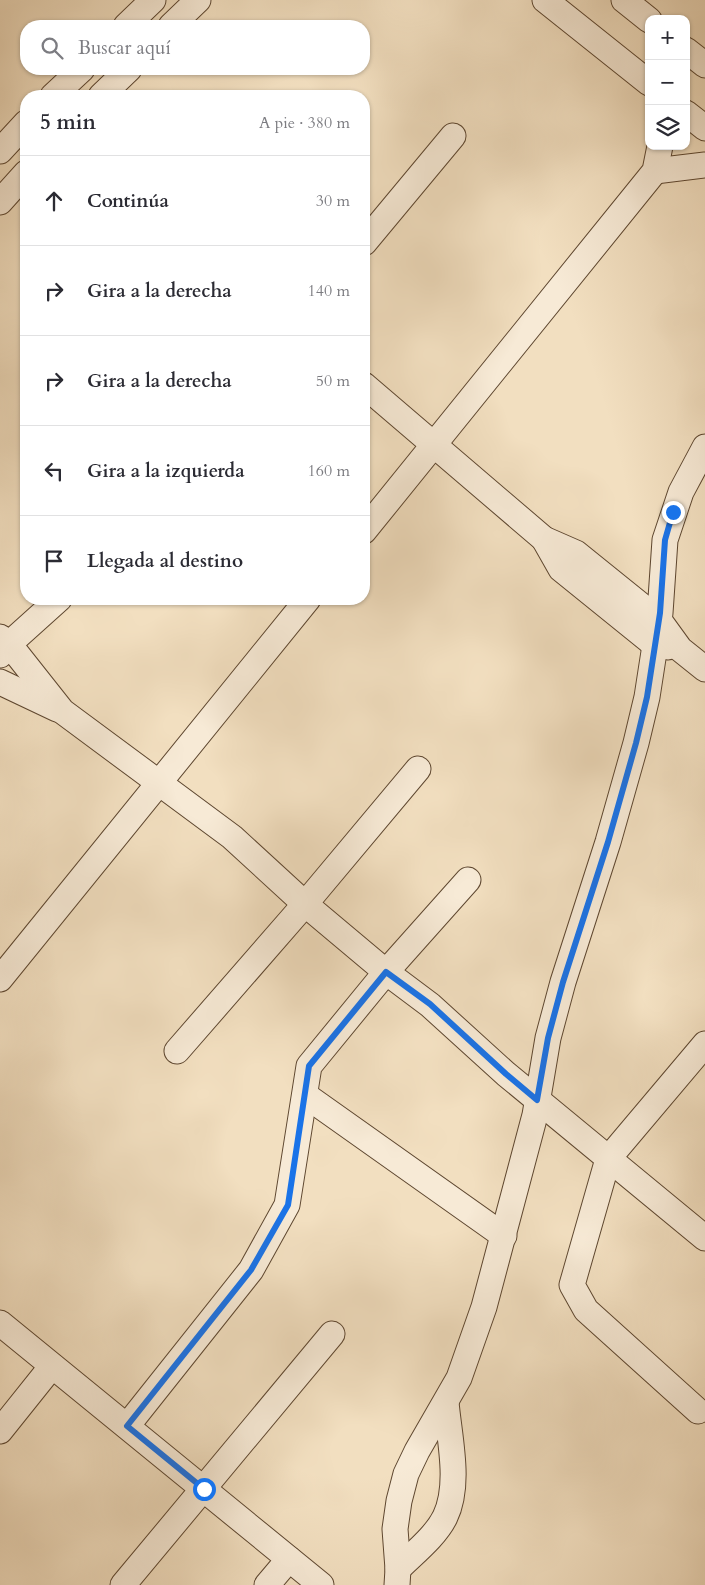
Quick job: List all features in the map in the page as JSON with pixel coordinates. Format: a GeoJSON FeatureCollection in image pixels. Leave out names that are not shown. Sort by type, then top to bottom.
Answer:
{"type":"FeatureCollection","features":[{"type":"Feature","properties":{"kind":"street"},"geometry":{"type":"LineString","coordinates":[[132,20],[153,0]]}},
{"type":"Feature","properties":{"kind":"street"},"geometry":{"type":"LineString","coordinates":[[177,20],[198,0]]}},
{"type":"Feature","properties":{"kind":"street"},"geometry":{"type":"LineString","coordinates":[[545,0],[645,80]]}},
{"type":"Feature","properties":{"kind":"street"},"geometry":{"type":"LineString","coordinates":[[624,0],[645,17]]}},
{"type":"Feature","properties":{"kind":"street"},"geometry":{"type":"LineString","coordinates":[[690,53],[705,65]]}},
{"type":"Feature","properties":{"kind":"street"},"geometry":{"type":"LineString","coordinates":[[59,90],[76,75]]}},
{"type":"Feature","properties":{"kind":"street"},"geometry":{"type":"LineString","coordinates":[[107,90],[123,75]]}},
{"type":"Feature","properties":{"kind":"street"},"geometry":{"type":"LineString","coordinates":[[690,116],[705,128]]}},
{"type":"Feature","properties":{"kind":"street"},"geometry":{"type":"LineString","coordinates":[[0,151],[20,134]]}},
{"type":"Feature","properties":{"kind":"street"},"geometry":{"type":"LineString","coordinates":[[370,236],[453,136]]}},
{"type":"Feature","properties":{"kind":"street"},"geometry":{"type":"LineString","coordinates":[[370,524],[655,172],[659,150]]}},
{"type":"Feature","properties":{"kind":"street"},"geometry":{"type":"LineString","coordinates":[[655,172],[705,165]]}},
{"type":"Feature","properties":{"kind":"street"},"geometry":{"type":"LineString","coordinates":[[0,202],[20,180]]}},
{"type":"Feature","properties":{"kind":"street"},"geometry":{"type":"LineString","coordinates":[[370,390],[544,538],[576,553],[659,620],[680,649],[705,669]]}},
{"type":"Feature","properties":{"kind":"street"},"geometry":{"type":"LineString","coordinates":[[398,1577],[395,1529],[398,1500],[406,1474],[417,1451],[446,1402],[462,1369],[484,1307],[535,1115],[548,1038],[563,982],[608,842],[647,697],[659,620],[665,540],[681,492],[705,447]]}},
{"type":"Feature","properties":{"kind":"street"},"geometry":{"type":"LineString","coordinates":[[544,538],[561,569],[655,645],[680,649]]}},
{"type":"Feature","properties":{"kind":"street"},"geometry":{"type":"LineString","coordinates":[[53,605],[3,645],[62,711]]}},
{"type":"Feature","properties":{"kind":"street"},"geometry":{"type":"LineString","coordinates":[[0,979],[303,605]]}},
{"type":"Feature","properties":{"kind":"street"},"geometry":{"type":"LineString","coordinates":[[0,682],[62,711],[232,837],[305,904],[386,972],[430,1004],[506,1074],[705,1238]]}},
{"type":"Feature","properties":{"kind":"street"},"geometry":{"type":"LineString","coordinates":[[177,1051],[305,904],[418,769]]}},
{"type":"Feature","properties":{"kind":"street"},"geometry":{"type":"LineString","coordinates":[[127,1426],[251,1270],[288,1205],[309,1066],[386,972],[468,880]]}},
{"type":"Feature","properties":{"kind":"street"},"geometry":{"type":"LineString","coordinates":[[698,1411],[586,1310],[572,1285],[608,1159],[705,1044]]}},
{"type":"Feature","properties":{"kind":"street"},"geometry":{"type":"LineString","coordinates":[[305,1095],[504,1236]]}},
{"type":"Feature","properties":{"kind":"street"},"geometry":{"type":"LineString","coordinates":[[0,1323],[321,1585]]}},
{"type":"Feature","properties":{"kind":"street"},"geometry":{"type":"LineString","coordinates":[[124,1585],[332,1334]]}},
{"type":"Feature","properties":{"kind":"street"},"geometry":{"type":"LineString","coordinates":[[0,1431],[52,1366]]}},
{"type":"Feature","properties":{"kind":"street"},"geometry":{"type":"LineString","coordinates":[[398,1577],[445,1518],[453,1492],[446,1402]]}},
{"type":"Feature","properties":{"kind":"street"},"geometry":{"type":"LineString","coordinates":[[267,1585],[289,1559]]}},
{"type":"Feature","properties":{"kind":"route"},"geometry":{"type":"LineString","coordinates":[[204,1489],[127,1426],[251,1270],[288,1205],[309,1066],[386,972],[430,1004],[537,1100],[548,1038],[563,982],[608,842],[647,697],[660,613],[665,540],[673,512]]}}]}
